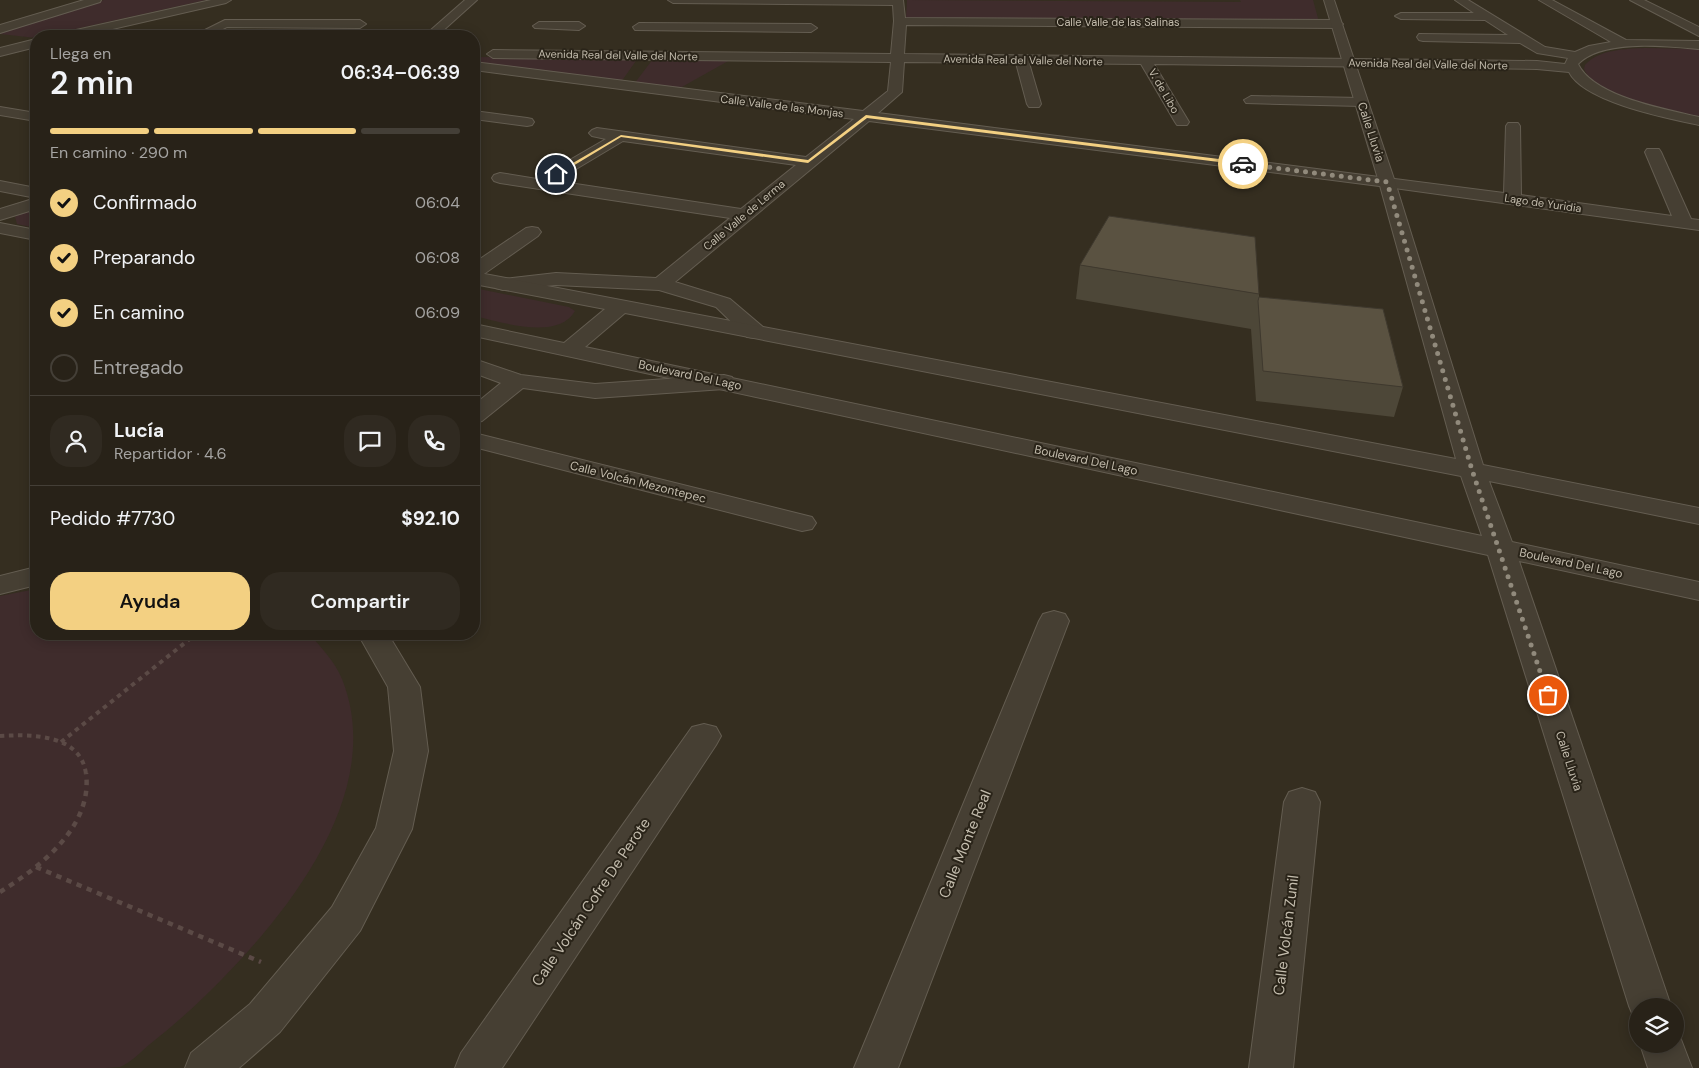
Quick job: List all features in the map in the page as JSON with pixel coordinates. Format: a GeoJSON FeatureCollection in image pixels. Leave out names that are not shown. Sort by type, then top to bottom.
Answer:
{"type":"FeatureCollection","features":[{"type":"Feature","properties":{"kind":"street"},"geometry":{"type":"LineString","coordinates":[[0,29],[96,0]]}},
{"type":"Feature","properties":{"kind":"street"},"geometry":{"type":"LineString","coordinates":[[94,30],[226,0]]}},
{"type":"Feature","properties":{"kind":"street"},"geometry":{"type":"LineString","coordinates":[[437,30],[472,0]]}},
{"type":"Feature","properties":{"kind":"street"},"geometry":{"type":"LineString","coordinates":[[672,0],[898,1]]}},
{"type":"Feature","properties":{"kind":"street","name":"Calle Lluvia"},"geometry":{"type":"LineString","coordinates":[[1329,0],[1387,182],[1472,470],[1500,548],[1647,998]]}},
{"type":"Feature","properties":{"kind":"street"},"geometry":{"type":"LineString","coordinates":[[1460,0],[1541,50],[1574,62]]}},
{"type":"Feature","properties":{"kind":"street"},"geometry":{"type":"LineString","coordinates":[[1544,0],[1624,44]]}},
{"type":"Feature","properties":{"kind":"street"},"geometry":{"type":"LineString","coordinates":[[1635,0],[1699,32]]}},
{"type":"Feature","properties":{"kind":"street","name":"Calle Valle de Lerma"},"geometry":{"type":"LineString","coordinates":[[661,284],[895,92],[900,21],[898,1]]}},
{"type":"Feature","properties":{"kind":"street"},"geometry":{"type":"LineString","coordinates":[[1401,16],[1487,17]]}},
{"type":"Feature","properties":{"kind":"street","name":"Calle Valle de las Salinas"},"geometry":{"type":"LineString","coordinates":[[900,21],[1337,24]]}},
{"type":"Feature","properties":{"kind":"street"},"geometry":{"type":"LineString","coordinates":[[211,30],[225,23],[360,24]]}},
{"type":"Feature","properties":{"kind":"street"},"geometry":{"type":"LineString","coordinates":[[321,30],[332,23]]}},
{"type":"Feature","properties":{"kind":"street"},"geometry":{"type":"LineString","coordinates":[[540,26],[579,26]]}},
{"type":"Feature","properties":{"kind":"street"},"geometry":{"type":"LineString","coordinates":[[531,54],[557,26]]}},
{"type":"Feature","properties":{"kind":"street"},"geometry":{"type":"LineString","coordinates":[[639,27],[811,28]]}},
{"type":"Feature","properties":{"kind":"street"},"geometry":{"type":"LineString","coordinates":[[626,86],[666,27]]}},
{"type":"Feature","properties":{"kind":"street"},"geometry":{"type":"LineString","coordinates":[[770,57],[780,28]]}},
{"type":"Feature","properties":{"kind":"street"},"geometry":{"type":"LineString","coordinates":[[1423,37],[1522,38]]}},
{"type":"Feature","properties":{"kind":"street"},"geometry":{"type":"LineString","coordinates":[[1574,62],[1587,51],[1624,44],[1671,43],[1699,45]]}},
{"type":"Feature","properties":{"kind":"street"},"geometry":{"type":"LineString","coordinates":[[2,49],[30,44]]}},
{"type":"Feature","properties":{"kind":"street"},"geometry":{"type":"LineString","coordinates":[[2,49],[30,50]]}},
{"type":"Feature","properties":{"kind":"street","name":"Avenida Real del Valle del Norte"},"geometry":{"type":"LineString","coordinates":[[480,54],[1349,62],[1537,66],[1574,62]]}},
{"type":"Feature","properties":{"kind":"street"},"geometry":{"type":"LineString","coordinates":[[1022,60],[1034,104]]}},
{"type":"Feature","properties":{"kind":"street","name":"V. de Libo"},"geometry":{"type":"LineString","coordinates":[[1146,61],[1189,123],[1164,121]]}},
{"type":"Feature","properties":{"kind":"street"},"geometry":{"type":"LineString","coordinates":[[1574,62],[1578,78],[1596,90],[1625,102],[1699,121]]}},
{"type":"Feature","properties":{"kind":"street","name":"Calle Valle de las Monjas"},"geometry":{"type":"LineString","coordinates":[[480,67],[1387,182]]}},
{"type":"Feature","properties":{"kind":"street"},"geometry":{"type":"LineString","coordinates":[[1252,100],[1361,102]]}},
{"type":"Feature","properties":{"kind":"street"},"geometry":{"type":"LineString","coordinates":[[0,111],[30,116]]}},
{"type":"Feature","properties":{"kind":"street"},"geometry":{"type":"LineString","coordinates":[[480,116],[528,122]]}},
{"type":"Feature","properties":{"kind":"street"},"geometry":{"type":"LineString","coordinates":[[480,129],[499,119]]}},
{"type":"Feature","properties":{"kind":"street"},"geometry":{"type":"LineString","coordinates":[[1512,199],[1513,126]]}},
{"type":"Feature","properties":{"kind":"street"},"geometry":{"type":"LineString","coordinates":[[597,133],[808,162]]}},
{"type":"Feature","properties":{"kind":"street"},"geometry":{"type":"LineString","coordinates":[[540,184],[621,136]]}},
{"type":"Feature","properties":{"kind":"street"},"geometry":{"type":"LineString","coordinates":[[1653,152],[1691,224]]}},
{"type":"Feature","properties":{"kind":"street"},"geometry":{"type":"LineString","coordinates":[[500,178],[744,215]]}},
{"type":"Feature","properties":{"kind":"street","name":"Lago de Yuridia"},"geometry":{"type":"LineString","coordinates":[[1387,182],[1691,224]]}},
{"type":"Feature","properties":{"kind":"street"},"geometry":{"type":"LineString","coordinates":[[0,186],[30,192]]}},
{"type":"Feature","properties":{"kind":"street"},"geometry":{"type":"LineString","coordinates":[[0,215],[30,205]]}},
{"type":"Feature","properties":{"kind":"street"},"geometry":{"type":"LineString","coordinates":[[0,228],[30,235]]}},
{"type":"Feature","properties":{"kind":"street"},"geometry":{"type":"LineString","coordinates":[[480,268],[539,234],[512,229]]}},
{"type":"Feature","properties":{"kind":"street"},"geometry":{"type":"LineString","coordinates":[[480,279],[1472,470],[1699,516]]}},
{"type":"Feature","properties":{"kind":"street"},"geometry":{"type":"LineString","coordinates":[[503,284],[556,279],[661,284],[723,303],[755,332]]}},
{"type":"Feature","properties":{"kind":"street"},"geometry":{"type":"LineString","coordinates":[[569,350],[621,306]]}},
{"type":"Feature","properties":{"kind":"street","name":"Boulevard Del Lago"},"geometry":{"type":"LineString","coordinates":[[480,331],[1699,591]]}},
{"type":"Feature","properties":{"kind":"street"},"geometry":{"type":"LineString","coordinates":[[480,368],[518,381],[595,391],[724,382]]}},
{"type":"Feature","properties":{"kind":"street"},"geometry":{"type":"LineString","coordinates":[[480,411],[518,381]]}},
{"type":"Feature","properties":{"kind":"street","name":"Calle Volcán Mezontepec"},"geometry":{"type":"LineString","coordinates":[[480,442],[802,523]]}},
{"type":"Feature","properties":{"kind":"street"},"geometry":{"type":"LineString","coordinates":[[0,585],[30,578]]}},
{"type":"Feature","properties":{"kind":"street","name":"Calle Monte Real"},"geometry":{"type":"LineString","coordinates":[[876,1068],[1054,621]]}},
{"type":"Feature","properties":{"kind":"street"},"geometry":{"type":"LineString","coordinates":[[207,1068],[265,1018],[346,919],[394,829],[411,751],[404,687],[376,640]]}},
{"type":"Feature","properties":{"kind":"street","name":"Calle Volcán Cofre De Perote"},"geometry":{"type":"LineString","coordinates":[[477,1068],[704,736]]}},
{"type":"Feature","properties":{"kind":"street","name":"Calle Volcán Zunil"},"geometry":{"type":"LineString","coordinates":[[1270,1068],[1302,802]]}},
{"type":"Feature","properties":{"kind":"street"},"geometry":{"type":"LineString","coordinates":[[1665,1053],[1670,1068]]}},
{"type":"Feature","properties":{"kind":"path"},"geometry":{"type":"LineString","coordinates":[[61,742],[188,640]]}},
{"type":"Feature","properties":{"kind":"path"},"geometry":{"type":"LineString","coordinates":[[0,736],[11,734],[39,736],[61,742],[77,752],[87,768],[89,786],[83,808],[70,831],[49,856],[0,892]]}},
{"type":"Feature","properties":{"kind":"path"},"geometry":{"type":"LineString","coordinates":[[36,867],[298,978]]}},
{"type":"Feature","properties":{"kind":"shaded area"},"geometry":{"type":"Polygon","coordinates":[[[104,0],[206,0],[71,30],[30,30],[30,37],[0,34],[0,32],[104,0]]]}},
{"type":"Feature","properties":{"kind":"shaded area"},"geometry":{"type":"Polygon","coordinates":[[[907,0],[1241,2],[1240,0],[1313,0],[1319,22],[906,18],[907,0]]]}},
{"type":"Feature","properties":{"kind":"shaded area"},"geometry":{"type":"Polygon","coordinates":[[[1645,48],[1699,49],[1699,119],[1653,108],[1619,96],[1592,79],[1584,69],[1585,65],[1591,60],[1605,53],[1645,48]]]}},
{"type":"Feature","properties":{"kind":"shaded area"},"geometry":{"type":"Polygon","coordinates":[[[480,57],[638,58],[621,82],[480,64],[480,57]]]}},
{"type":"Feature","properties":{"kind":"shaded area"},"geometry":{"type":"Polygon","coordinates":[[[653,59],[730,60],[680,88],[634,84],[653,59]]]}},
{"type":"Feature","properties":{"kind":"shaded area"},"geometry":{"type":"Polygon","coordinates":[[[30,211],[30,227],[17,224],[15,217],[22,212],[30,211]]]}},
{"type":"Feature","properties":{"kind":"shaded area"},"geometry":{"type":"Polygon","coordinates":[[[480,289],[569,307],[575,311],[567,320],[556,325],[543,327],[528,327],[480,317],[480,289]]]}},
{"type":"Feature","properties":{"kind":"shaded area"},"geometry":{"type":"Polygon","coordinates":[[[30,590],[30,640],[314,640],[328,655],[342,679],[353,723],[351,766],[340,810],[320,852],[295,892],[267,930],[237,964],[179,1020],[136,1057],[120,1067],[0,1068],[0,596],[30,590]]]}},
{"type":"Feature","properties":{"kind":"building"},"geometry":{"type":"Polygon","coordinates":[[[1109,216],[1255,237],[1259,294],[1080,265],[1109,216]]]}},
{"type":"Feature","properties":{"kind":"building"},"geometry":{"type":"Polygon","coordinates":[[[1259,297],[1383,309],[1403,387],[1263,371],[1259,297]]]}},
{"type":"Feature","properties":{"kind":"way so far"},"geometry":{"type":"LineString","coordinates":[[1243,164],[1387,182],[1472,470],[1500,548],[1548,695]]}},
{"type":"Feature","properties":{"kind":"route"},"geometry":{"type":"LineString","coordinates":[[556,174],[621,136],[808,162],[866,116],[1243,164]]}}]}
